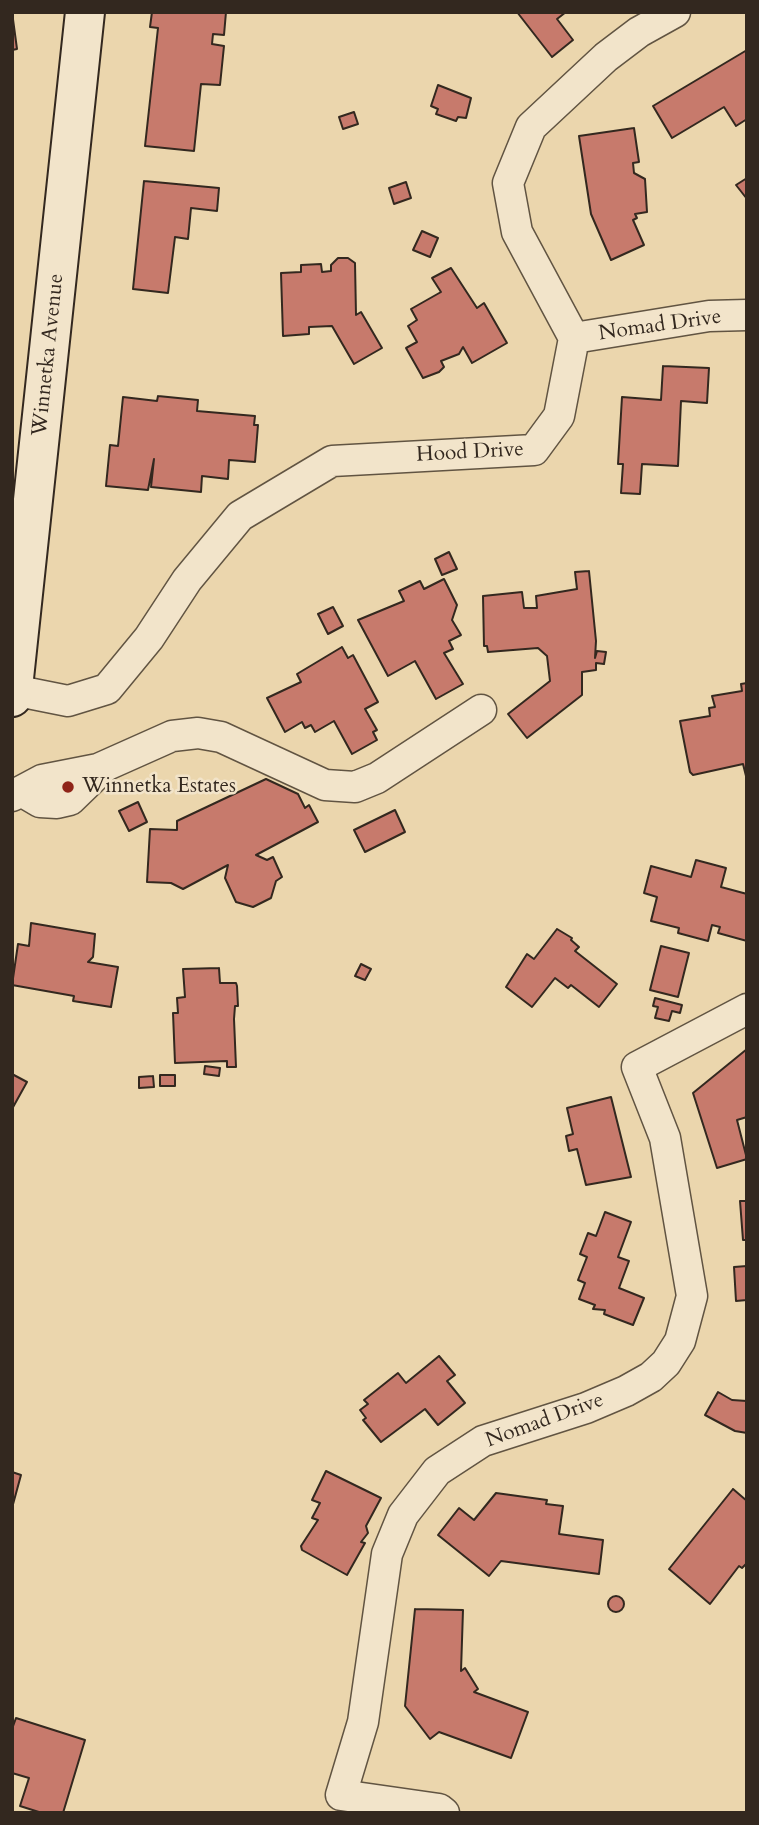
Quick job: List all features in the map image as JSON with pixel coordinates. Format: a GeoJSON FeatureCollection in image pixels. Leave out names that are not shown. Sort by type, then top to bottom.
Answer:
{"type":"FeatureCollection","features":[{"type":"Feature","properties":{"kind":"main road","name":"Winnetka Avenue"},"geometry":{"type":"LineString","coordinates":[[13,693],[85,12]]}},
{"type":"Feature","properties":{"kind":"street"},"geometry":{"type":"LineString","coordinates":[[574,338],[517,232],[508,183],[531,127],[606,57],[639,32],[675,12]]}},
{"type":"Feature","properties":{"kind":"street","name":"Nomad Drive"},"geometry":{"type":"LineString","coordinates":[[574,338],[709,316],[747,315]]}},
{"type":"Feature","properties":{"kind":"street","name":"Hood Drive"},"geometry":{"type":"LineString","coordinates":[[13,693],[68,701],[107,689],[149,638],[187,580],[240,516],[332,461],[534,450],[559,416],[574,338]]}},
{"type":"Feature","properties":{"kind":"street"},"geometry":{"type":"LineString","coordinates":[[18,794],[40,802],[57,803],[70,800],[106,766],[172,736],[198,733],[221,737],[325,785],[355,787],[377,778],[481,710]]}},
{"type":"Feature","properties":{"kind":"street","name":"Nomad Drive"},"geometry":{"type":"LineString","coordinates":[[444,1813],[439,1809],[341,1795],[363,1722],[387,1554],[402,1515],[437,1471],[483,1441],[586,1408],[626,1391],[651,1377],[666,1363],[680,1341],[692,1296],[665,1138],[637,1067],[747,1009]]}},
{"type":"Feature","properties":{"kind":"building"},"geometry":{"type":"Polygon","coordinates":[[[12,12],[17,49],[12,50],[12,12]]]}},
{"type":"Feature","properties":{"kind":"building"},"geometry":{"type":"Polygon","coordinates":[[[152,12],[226,12],[224,35],[213,34],[212,44],[224,46],[220,85],[201,84],[194,151],[145,146],[158,28],[150,27],[152,12]]]}},
{"type":"Feature","properties":{"kind":"building"},"geometry":{"type":"Polygon","coordinates":[[[517,12],[566,12],[557,19],[573,40],[552,57],[517,12]]]}},
{"type":"Feature","properties":{"kind":"building"},"geometry":{"type":"Polygon","coordinates":[[[747,50],[747,119],[736,126],[724,107],[672,138],[653,106],[747,50]]]}},
{"type":"Feature","properties":{"kind":"building"},"geometry":{"type":"Polygon","coordinates":[[[438,85],[471,98],[466,118],[458,117],[456,121],[436,114],[438,109],[431,106],[438,85]]]}},
{"type":"Feature","properties":{"kind":"building"},"geometry":{"type":"Polygon","coordinates":[[[354,112],[358,124],[343,129],[339,117],[354,112]]]}},
{"type":"Feature","properties":{"kind":"building"},"geometry":{"type":"Polygon","coordinates":[[[634,128],[639,162],[633,163],[634,173],[645,179],[647,212],[635,214],[637,218],[633,220],[644,245],[611,260],[591,214],[579,136],[634,128]]]}},
{"type":"Feature","properties":{"kind":"building"},"geometry":{"type":"Polygon","coordinates":[[[747,178],[747,199],[736,185],[747,178]]]}},
{"type":"Feature","properties":{"kind":"building"},"geometry":{"type":"Polygon","coordinates":[[[144,181],[219,188],[217,211],[191,208],[188,239],[175,237],[168,293],[133,289],[144,181]]]}},
{"type":"Feature","properties":{"kind":"building"},"geometry":{"type":"Polygon","coordinates":[[[406,182],[411,198],[394,204],[389,188],[406,182]]]}},
{"type":"Feature","properties":{"kind":"building"},"geometry":{"type":"Polygon","coordinates":[[[422,231],[438,238],[430,257],[413,250],[422,231]]]}},
{"type":"Feature","properties":{"kind":"building"},"geometry":{"type":"Polygon","coordinates":[[[338,258],[348,258],[355,263],[356,315],[361,312],[382,348],[354,364],[332,326],[309,327],[309,334],[283,336],[281,273],[301,272],[301,265],[321,264],[322,272],[331,271],[331,265],[338,258]]]}},
{"type":"Feature","properties":{"kind":"building"},"geometry":{"type":"Polygon","coordinates":[[[451,268],[477,308],[484,303],[507,343],[472,363],[463,347],[459,354],[441,361],[444,367],[439,372],[423,378],[406,348],[417,342],[408,326],[417,320],[411,309],[441,292],[432,278],[451,268]]]}},
{"type":"Feature","properties":{"kind":"building"},"geometry":{"type":"Polygon","coordinates":[[[663,366],[709,368],[707,403],[681,401],[678,466],[642,464],[640,494],[621,493],[623,464],[618,464],[622,397],[661,400],[663,366]]]}},
{"type":"Feature","properties":{"kind":"building"},"geometry":{"type":"Polygon","coordinates":[[[158,396],[198,400],[197,411],[255,416],[254,425],[258,425],[255,462],[229,460],[228,479],[202,476],[201,492],[151,487],[154,459],[148,490],[106,486],[110,445],[118,446],[123,397],[157,401],[158,396]]]}},
{"type":"Feature","properties":{"kind":"building"},"geometry":{"type":"Polygon","coordinates":[[[449,552],[457,569],[442,575],[435,559],[449,552]]]}},
{"type":"Feature","properties":{"kind":"building"},"geometry":{"type":"Polygon","coordinates":[[[589,571],[596,641],[595,658],[597,651],[606,652],[604,664],[596,663],[596,670],[582,672],[582,695],[527,738],[508,714],[550,681],[547,656],[538,648],[488,652],[487,646],[484,646],[483,596],[522,592],[524,608],[537,608],[536,596],[577,589],[575,572],[589,571]]]}},
{"type":"Feature","properties":{"kind":"building"},"geometry":{"type":"Polygon","coordinates":[[[444,579],[457,605],[452,620],[461,635],[449,641],[453,649],[444,653],[463,684],[436,699],[415,661],[388,676],[358,620],[404,601],[399,591],[420,581],[424,589],[444,579]]]}},
{"type":"Feature","properties":{"kind":"building"},"geometry":{"type":"Polygon","coordinates":[[[333,607],[343,626],[328,634],[318,614],[333,607]]]}},
{"type":"Feature","properties":{"kind":"building"},"geometry":{"type":"Polygon","coordinates":[[[342,647],[348,658],[353,655],[378,702],[365,709],[377,730],[373,732],[377,740],[352,754],[334,721],[315,732],[311,725],[305,728],[302,722],[285,732],[267,698],[301,682],[297,674],[342,647]]]}},
{"type":"Feature","properties":{"kind":"building"},"geometry":{"type":"Polygon","coordinates":[[[747,683],[747,780],[743,764],[693,775],[690,772],[680,721],[710,716],[709,708],[715,707],[712,696],[742,691],[741,684],[747,683]]]}},
{"type":"Feature","properties":{"kind":"building"},"geometry":{"type":"Polygon","coordinates":[[[266,779],[298,794],[305,808],[309,805],[318,822],[256,855],[267,860],[273,857],[282,877],[276,881],[271,898],[253,907],[236,902],[225,878],[228,865],[183,889],[171,883],[147,882],[150,829],[177,830],[177,821],[266,779]]]}},
{"type":"Feature","properties":{"kind":"building"},"geometry":{"type":"Polygon","coordinates":[[[138,802],[147,822],[129,831],[119,811],[138,802]]]}},
{"type":"Feature","properties":{"kind":"building"},"geometry":{"type":"Polygon","coordinates":[[[395,810],[405,832],[365,852],[354,830],[395,810]]]}},
{"type":"Feature","properties":{"kind":"building"},"geometry":{"type":"Polygon","coordinates":[[[696,860],[726,868],[721,887],[747,894],[747,941],[718,933],[720,927],[712,925],[708,941],[678,933],[679,928],[651,921],[657,897],[644,893],[651,866],[691,877],[696,860]]]}},
{"type":"Feature","properties":{"kind":"building"},"geometry":{"type":"Polygon","coordinates":[[[31,923],[95,934],[93,957],[88,962],[118,967],[111,1007],[73,1001],[74,996],[12,985],[18,944],[29,946],[31,923]]]}},
{"type":"Feature","properties":{"kind":"building"},"geometry":{"type":"Polygon","coordinates":[[[557,929],[572,938],[579,947],[575,951],[617,984],[599,1007],[571,985],[568,988],[555,978],[532,1007],[506,987],[527,954],[534,959],[557,929]]]}},
{"type":"Feature","properties":{"kind":"building"},"geometry":{"type":"Polygon","coordinates":[[[661,946],[689,953],[678,997],[650,990],[661,946]]]}},
{"type":"Feature","properties":{"kind":"building"},"geometry":{"type":"Polygon","coordinates":[[[361,964],[371,969],[365,980],[355,976],[361,964]]]}},
{"type":"Feature","properties":{"kind":"building"},"geometry":{"type":"Polygon","coordinates":[[[219,968],[220,983],[236,983],[237,986],[238,1006],[235,1006],[234,1019],[236,1067],[227,1067],[227,1061],[175,1063],[173,1013],[178,1013],[177,998],[185,997],[183,969],[219,968]]]}},
{"type":"Feature","properties":{"kind":"building"},"geometry":{"type":"Polygon","coordinates":[[[655,998],[682,1005],[680,1013],[672,1011],[669,1021],[655,1018],[658,1007],[653,1006],[655,998]]]}},
{"type":"Feature","properties":{"kind":"building"},"geometry":{"type":"Polygon","coordinates":[[[747,1049],[747,1117],[737,1120],[747,1159],[717,1168],[693,1093],[747,1049]]]}},
{"type":"Feature","properties":{"kind":"building"},"geometry":{"type":"Polygon","coordinates":[[[205,1066],[220,1068],[219,1076],[204,1074],[205,1066]]]}},
{"type":"Feature","properties":{"kind":"building"},"geometry":{"type":"Polygon","coordinates":[[[12,1074],[27,1082],[12,1109],[12,1074]]]}},
{"type":"Feature","properties":{"kind":"building"},"geometry":{"type":"Polygon","coordinates":[[[160,1075],[175,1075],[175,1086],[160,1086],[160,1075]]]}},
{"type":"Feature","properties":{"kind":"building"},"geometry":{"type":"Polygon","coordinates":[[[153,1076],[154,1087],[139,1088],[139,1077],[153,1076]]]}},
{"type":"Feature","properties":{"kind":"building"},"geometry":{"type":"Polygon","coordinates":[[[611,1097],[631,1177],[586,1185],[577,1149],[569,1151],[566,1136],[573,1134],[567,1108],[611,1097]]]}},
{"type":"Feature","properties":{"kind":"building"},"geometry":{"type":"Polygon","coordinates":[[[740,1201],[747,1201],[747,1240],[743,1240],[740,1201]]]}},
{"type":"Feature","properties":{"kind":"building"},"geometry":{"type":"Polygon","coordinates":[[[605,1212],[631,1222],[618,1257],[629,1261],[619,1288],[644,1298],[633,1325],[604,1314],[605,1310],[593,1309],[595,1305],[579,1299],[585,1283],[578,1280],[587,1257],[580,1254],[588,1233],[596,1236],[605,1212]]]}},
{"type":"Feature","properties":{"kind":"building"},"geometry":{"type":"Polygon","coordinates":[[[747,1266],[747,1300],[736,1301],[734,1267],[747,1266]]]}},
{"type":"Feature","properties":{"kind":"building"},"geometry":{"type":"Polygon","coordinates":[[[439,1356],[455,1375],[447,1381],[465,1403],[438,1425],[425,1409],[381,1442],[363,1420],[366,1418],[360,1410],[368,1404],[364,1400],[398,1373],[406,1383],[439,1356]]]}},
{"type":"Feature","properties":{"kind":"building"},"geometry":{"type":"Polygon","coordinates":[[[718,1392],[732,1400],[747,1401],[747,1433],[735,1431],[705,1415],[718,1392]]]}},
{"type":"Feature","properties":{"kind":"building"},"geometry":{"type":"Polygon","coordinates":[[[326,1471],[381,1498],[366,1526],[368,1533],[361,1542],[365,1543],[347,1575],[302,1550],[301,1546],[318,1520],[312,1518],[320,1503],[312,1500],[326,1471]]]}},
{"type":"Feature","properties":{"kind":"building"},"geometry":{"type":"Polygon","coordinates":[[[12,1472],[21,1475],[12,1508],[12,1472]]]}},
{"type":"Feature","properties":{"kind":"building"},"geometry":{"type":"Polygon","coordinates":[[[733,1489],[747,1501],[747,1563],[742,1568],[739,1566],[710,1604],[669,1569],[733,1489]]]}},
{"type":"Feature","properties":{"kind":"building"},"geometry":{"type":"Polygon","coordinates":[[[496,1493],[547,1500],[546,1504],[563,1506],[559,1534],[603,1540],[599,1574],[501,1561],[489,1576],[438,1535],[459,1508],[474,1520],[496,1493]]]}},
{"type":"Feature","properties":{"kind":"building"},"geometry":{"type":"Polygon","coordinates":[[[613,1596],[619,1596],[624,1604],[622,1610],[613,1612],[608,1607],[608,1601],[613,1596]]]}},
{"type":"Feature","properties":{"kind":"building"},"geometry":{"type":"Polygon","coordinates":[[[415,1609],[463,1610],[461,1671],[465,1668],[478,1689],[474,1692],[528,1712],[511,1758],[439,1732],[430,1739],[405,1706],[415,1609]]]}},
{"type":"Feature","properties":{"kind":"building"},"geometry":{"type":"Polygon","coordinates":[[[16,1718],[85,1740],[63,1813],[42,1813],[20,1806],[29,1778],[12,1773],[12,1729],[16,1718]]]}},
{"type":"Feature","properties":{"kind":"place","name":"Winnetka Estates"},"geometry":{"type":"Point","coordinates":[68,787]}}]}
